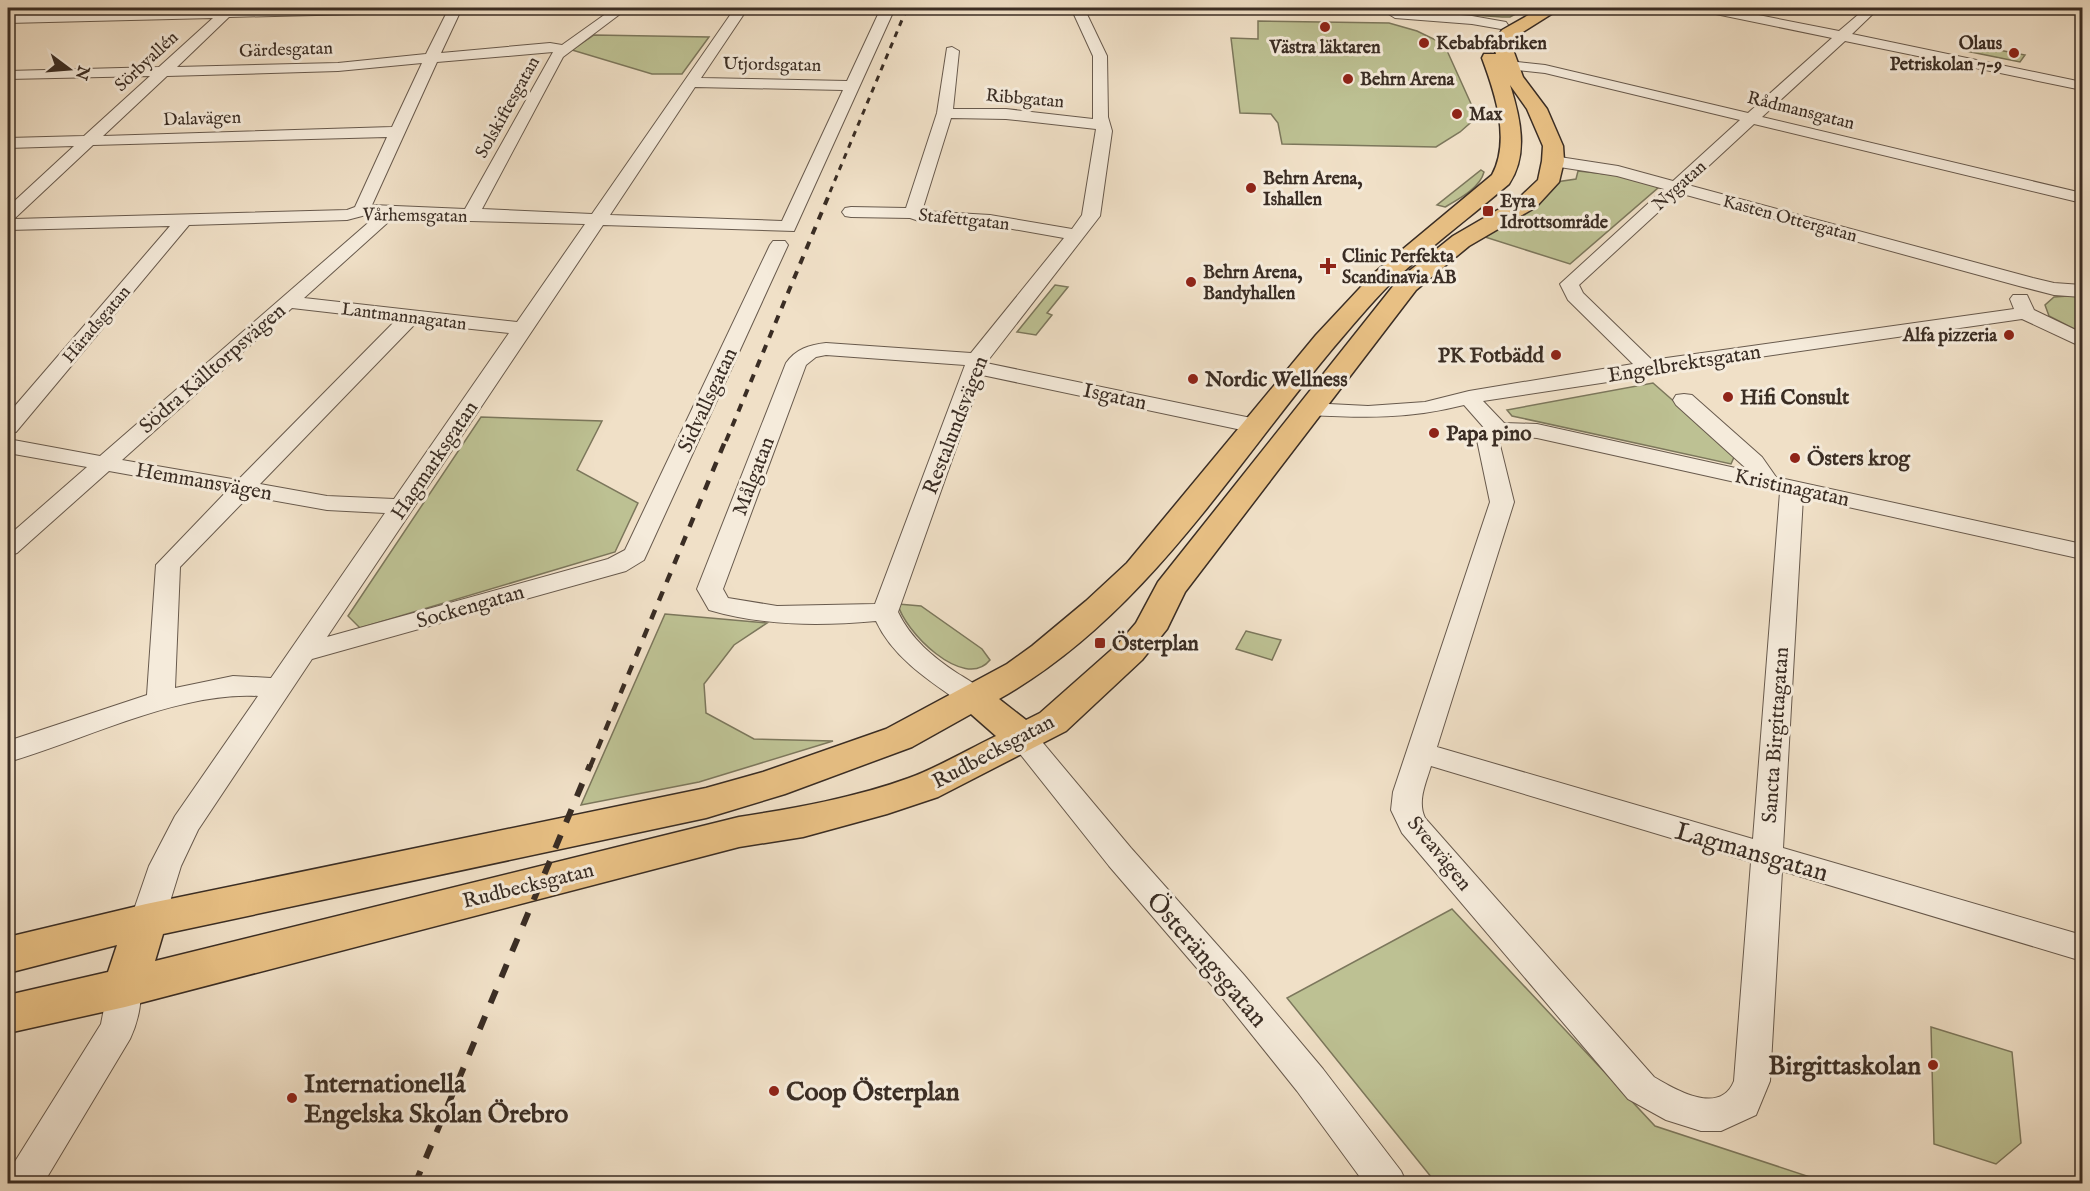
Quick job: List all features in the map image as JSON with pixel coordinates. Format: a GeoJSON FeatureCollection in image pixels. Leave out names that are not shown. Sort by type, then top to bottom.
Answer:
{"type":"FeatureCollection","features":[{"type":"Feature","properties":{"kind":"main road"},"geometry":{"type":"LineString","coordinates":[[1534,8],[1492,32],[1486,44],[1498,76],[1505,108],[1510,158],[1554,161],[1553,146],[1537,109],[1509,65],[1503,50],[1504,39],[1552,8]]}},
{"type":"Feature","properties":{"kind":"main road","name":"Rudbecksgatan"},"geometry":{"type":"LineString","coordinates":[[8,955],[146,921],[706,803],[772,784],[899,738],[1038,659],[1098,609],[1138,570],[1325,341],[1382,279],[1492,188],[1501,179],[1510,158]]}},
{"type":"Feature","properties":{"kind":"main road","name":"Rudbecksgatan"},"geometry":{"type":"LineString","coordinates":[[8,1014],[125,988],[739,832],[803,822],[888,800],[925,787],[1053,722],[1142,640],[1170,589],[1407,285],[1461,241],[1538,194],[1548,182],[1554,161]]}},
{"type":"Feature","properties":{"kind":"main road"},"geometry":{"type":"LineString","coordinates":[[973,697],[1023,738]]}},
{"type":"Feature","properties":{"kind":"main road"},"geometry":{"type":"LineString","coordinates":[[125,988],[146,921]]}},
{"type":"Feature","properties":{"kind":"street"},"geometry":{"type":"LineString","coordinates":[[8,19],[228,11],[440,8]]}},
{"type":"Feature","properties":{"kind":"street"},"geometry":{"type":"LineString","coordinates":[[366,210],[363,206],[455,8]]}},
{"type":"Feature","properties":{"kind":"street","name":"Solskiftesgatan"},"geometry":{"type":"LineString","coordinates":[[470,216],[557,55],[622,8]]}},
{"type":"Feature","properties":{"kind":"street","name":"Hagmarksgatan"},"geometry":{"type":"LineString","coordinates":[[146,921],[165,866],[180,834],[741,8]]}},
{"type":"Feature","properties":{"kind":"street","name":"Sidvallsgatan"},"geometry":{"type":"LineString","coordinates":[[635,555],[888,8]]}},
{"type":"Feature","properties":{"kind":"street","name":"Restalundsvägen"},"geometry":{"type":"LineString","coordinates":[[885,612],[975,364],[1091,216],[1104,131],[1101,124],[1100,56],[1078,8]]}},
{"type":"Feature","properties":{"kind":"street"},"geometry":{"type":"LineString","coordinates":[[1386,8],[1395,14],[1472,20],[1502,25]]}},
{"type":"Feature","properties":{"kind":"street"},"geometry":{"type":"LineString","coordinates":[[1706,8],[2082,86]]}},
{"type":"Feature","properties":{"kind":"street","name":"Nygatan"},"geometry":{"type":"LineString","coordinates":[[1647,367],[1575,296],[1569,284],[1873,8]]}},
{"type":"Feature","properties":{"kind":"street","name":"Sörbyallén"},"geometry":{"type":"LineString","coordinates":[[8,216],[228,11]]}},
{"type":"Feature","properties":{"kind":"street","name":"Gärdesgatan"},"geometry":{"type":"LineString","coordinates":[[8,75],[338,67],[550,47],[564,49]]}},
{"type":"Feature","properties":{"kind":"street"},"geometry":{"type":"LineString","coordinates":[[913,213],[945,113],[952,51]]}},
{"type":"Feature","properties":{"kind":"street","name":"Rådmansgatan"},"geometry":{"type":"LineString","coordinates":[[1509,65],[1545,69],[2082,198]]}},
{"type":"Feature","properties":{"kind":"street","name":"Utjordsgatan"},"geometry":{"type":"LineString","coordinates":[[690,82],[852,86]]}},
{"type":"Feature","properties":{"kind":"street","name":"Ribbgatan"},"geometry":{"type":"LineString","coordinates":[[945,113],[1006,114],[1101,124]]}},
{"type":"Feature","properties":{"kind":"street","name":"Dalavägen"},"geometry":{"type":"LineString","coordinates":[[8,142],[398,132]]}},
{"type":"Feature","properties":{"kind":"street","name":"Kasten Ottergatan"},"geometry":{"type":"LineString","coordinates":[[1554,161],[1618,171],[2026,282]]}},
{"type":"Feature","properties":{"kind":"street","name":"Vårhemsgatan"},"geometry":{"type":"LineString","coordinates":[[8,225],[347,215],[366,210],[389,213],[596,220],[783,236]]}},
{"type":"Feature","properties":{"kind":"street","name":"Stafettgatan"},"geometry":{"type":"LineString","coordinates":[[851,212],[913,213],[919,216],[1011,223],[1077,235]]}},
{"type":"Feature","properties":{"kind":"street","name":"Södra Källtorpsvägen"},"geometry":{"type":"LineString","coordinates":[[8,548],[389,213]]}},
{"type":"Feature","properties":{"kind":"street","name":"Häradsgatan"},"geometry":{"type":"LineString","coordinates":[[8,427],[184,220]]}},
{"type":"Feature","properties":{"kind":"street"},"geometry":{"type":"LineString","coordinates":[[2026,282],[2082,281]]}},
{"type":"Feature","properties":{"kind":"street"},"geometry":{"type":"LineString","coordinates":[[2026,282],[2082,291]]}},
{"type":"Feature","properties":{"kind":"street"},"geometry":{"type":"LineString","coordinates":[[2026,282],[2019,298],[2025,313],[2082,340]]}},
{"type":"Feature","properties":{"kind":"street","name":"Lantmannagatan"},"geometry":{"type":"LineString","coordinates":[[287,302],[522,329]]}},
{"type":"Feature","properties":{"kind":"street","name":"Engelbrektsgatan"},"geometry":{"type":"LineString","coordinates":[[1309,409],[1368,412],[1425,408],[1468,397],[1621,374],[1647,367],[2025,313]]}},
{"type":"Feature","properties":{"kind":"street"},"geometry":{"type":"LineString","coordinates":[[160,701],[168,565],[410,317]]}},
{"type":"Feature","properties":{"kind":"street","name":"Målgatan"},"geometry":{"type":"LineString","coordinates":[[885,612],[845,615],[745,612],[718,604],[710,589],[796,363],[802,356],[813,350],[826,349],[975,364]]}},
{"type":"Feature","properties":{"kind":"street","name":"Isgatan"},"geometry":{"type":"LineString","coordinates":[[975,364],[998,371],[1256,426]]}},
{"type":"Feature","properties":{"kind":"street"},"geometry":{"type":"LineString","coordinates":[[1468,397],[1487,420],[1501,432]]}},
{"type":"Feature","properties":{"kind":"street"},"geometry":{"type":"LineString","coordinates":[[1684,400],[1754,462],[1764,474],[1779,484]]}},
{"type":"Feature","properties":{"kind":"street","name":"Kristinagatan"},"geometry":{"type":"LineString","coordinates":[[1501,432],[1518,429],[1537,431],[2082,551]]}},
{"type":"Feature","properties":{"kind":"street","name":"Sveavägen"},"geometry":{"type":"LineString","coordinates":[[1501,432],[1492,435],[1488,440],[1502,502],[1408,792],[1406,810],[1413,825],[1641,1088],[1661,1101],[1692,1113],[1723,1112]]}},
{"type":"Feature","properties":{"kind":"street","name":"Hemmansvägen"},"geometry":{"type":"LineString","coordinates":[[8,446],[327,503],[402,507]]}},
{"type":"Feature","properties":{"kind":"street","name":"Sancta Birgittagatan"},"geometry":{"type":"LineString","coordinates":[[1723,1112],[1743,1103],[1752,1081],[1768,855],[1779,484]]}},
{"type":"Feature","properties":{"kind":"street","name":"Sockengatan"},"geometry":{"type":"LineString","coordinates":[[303,652],[617,565],[635,555]]}},
{"type":"Feature","properties":{"kind":"street"},"geometry":{"type":"LineString","coordinates":[[885,612],[891,629],[921,658],[973,697]]}},
{"type":"Feature","properties":{"kind":"street"},"geometry":{"type":"LineString","coordinates":[[8,752],[160,701],[233,685],[279,688]]}},
{"type":"Feature","properties":{"kind":"street","name":"Österängsgatan"},"geometry":{"type":"LineString","coordinates":[[1023,738],[1120,858],[1310,1080],[1388,1184]]}},
{"type":"Feature","properties":{"kind":"street","name":"Lagmansgatan"},"geometry":{"type":"LineString","coordinates":[[1422,753],[2082,948]]}},
{"type":"Feature","properties":{"kind":"street"},"geometry":{"type":"LineString","coordinates":[[22,1184],[118,1028],[125,988]]}},
{"type":"Feature","properties":{"kind":"green space"},"geometry":{"type":"Polygon","coordinates":[[[1441,8],[1527,8],[1510,17],[1502,17],[1443,13],[1441,8]]]}},
{"type":"Feature","properties":{"kind":"green space","name":"Behrn Arena"},"geometry":{"type":"Polygon","coordinates":[[[1258,21],[1389,23],[1417,31],[1444,44],[1477,117],[1460,132],[1436,147],[1282,144],[1278,123],[1271,114],[1240,113],[1231,38],[1258,39],[1258,21]]]}},
{"type":"Feature","properties":{"kind":"green space"},"geometry":{"type":"Polygon","coordinates":[[[594,35],[709,37],[682,74],[652,74],[572,50],[594,35]]]}},
{"type":"Feature","properties":{"kind":"green space"},"geometry":{"type":"Polygon","coordinates":[[[1972,45],[2025,55],[2020,62],[1966,51],[1972,45]]]}},
{"type":"Feature","properties":{"kind":"green space"},"geometry":{"type":"Polygon","coordinates":[[[1481,170],[1484,172],[1482,178],[1468,192],[1445,207],[1437,205],[1481,170]]]}},
{"type":"Feature","properties":{"kind":"green space"},"geometry":{"type":"Polygon","coordinates":[[[1578,171],[1616,175],[1659,187],[1570,264],[1485,237],[1548,194],[1556,182],[1576,179],[1578,171]]]}},
{"type":"Feature","properties":{"kind":"green space"},"geometry":{"type":"Polygon","coordinates":[[[1055,285],[1068,287],[1047,313],[1052,315],[1036,335],[1017,332],[1055,285]]]}},
{"type":"Feature","properties":{"kind":"green space"},"geometry":{"type":"Polygon","coordinates":[[[2082,295],[2082,333],[2049,316],[2045,305],[2054,297],[2082,295]]]}},
{"type":"Feature","properties":{"kind":"green space"},"geometry":{"type":"Polygon","coordinates":[[[1653,383],[1735,455],[1731,464],[1512,416],[1507,410],[1653,383]]]}},
{"type":"Feature","properties":{"kind":"green space"},"geometry":{"type":"Polygon","coordinates":[[[481,417],[602,421],[577,470],[638,503],[615,552],[360,628],[348,616],[481,417]]]}},
{"type":"Feature","properties":{"kind":"green space"},"geometry":{"type":"Polygon","coordinates":[[[898,604],[921,606],[982,649],[990,660],[979,668],[965,668],[936,654],[911,628],[898,604]]]}},
{"type":"Feature","properties":{"kind":"green space"},"geometry":{"type":"Polygon","coordinates":[[[665,614],[767,623],[734,645],[704,684],[706,713],[754,739],[833,741],[699,782],[581,805],[665,614]]]}},
{"type":"Feature","properties":{"kind":"green space"},"geometry":{"type":"Polygon","coordinates":[[[1246,631],[1281,640],[1272,660],[1236,649],[1246,631]]]}},
{"type":"Feature","properties":{"kind":"green space"},"geometry":{"type":"Polygon","coordinates":[[[1452,909],[1655,1126],[1816,1179],[1816,1183],[1436,1183],[1287,998],[1452,909]]]}},
{"type":"Feature","properties":{"kind":"green space"},"geometry":{"type":"Polygon","coordinates":[[[1931,1027],[2012,1052],[2021,1143],[1996,1164],[1934,1144],[1931,1027]]]}},
{"type":"Feature","properties":{"kind":"waterway"},"geometry":{"type":"LineString","coordinates":[[1431,8],[1433,12]]}},
{"type":"Feature","properties":{"kind":"railway"},"geometry":{"type":"LineString","coordinates":[[830,192],[907,8]]}},
{"type":"Feature","properties":{"kind":"railway"},"geometry":{"type":"LineString","coordinates":[[726,441],[831,190]]}},
{"type":"Feature","properties":{"kind":"railway"},"geometry":{"type":"LineString","coordinates":[[590,767],[726,439]]}},
{"type":"Feature","properties":{"kind":"railway"},"geometry":{"type":"LineString","coordinates":[[415,1184],[590,765]]}},
{"type":"Feature","properties":{"kind":"place","name":"Västra läktaren"},"geometry":{"type":"Point","coordinates":[1325,27]}},
{"type":"Feature","properties":{"kind":"place","name":"Kebabfabriken"},"geometry":{"type":"Point","coordinates":[1424,43]}},
{"type":"Feature","properties":{"kind":"place","name":"Olaus Petriskolan 7-9"},"geometry":{"type":"Point","coordinates":[2014,53]}},
{"type":"Feature","properties":{"kind":"place","name":"Behrn Arena"},"geometry":{"type":"Point","coordinates":[1348,79]}},
{"type":"Feature","properties":{"kind":"place","name":"Max"},"geometry":{"type":"Point","coordinates":[1457,114]}},
{"type":"Feature","properties":{"kind":"place","name":"Behrn Arena, Ishallen"},"geometry":{"type":"Point","coordinates":[1251,188]}},
{"type":"Feature","properties":{"kind":"place","name":"Eyra Idrottsområde"},"geometry":{"type":"Point","coordinates":[1488,211]}},
{"type":"Feature","properties":{"kind":"place","name":"Clinic Perfekta Scandinavia AB"},"geometry":{"type":"Point","coordinates":[1328,266]}},
{"type":"Feature","properties":{"kind":"place","name":"Behrn Arena, Bandyhallen"},"geometry":{"type":"Point","coordinates":[1191,282]}},
{"type":"Feature","properties":{"kind":"place","name":"Alfa pizzeria"},"geometry":{"type":"Point","coordinates":[2009,335]}},
{"type":"Feature","properties":{"kind":"place","name":"PK Fotbädd"},"geometry":{"type":"Point","coordinates":[1556,355]}},
{"type":"Feature","properties":{"kind":"place","name":"Nordic Wellness"},"geometry":{"type":"Point","coordinates":[1193,379]}},
{"type":"Feature","properties":{"kind":"place","name":"Hifi Consult"},"geometry":{"type":"Point","coordinates":[1728,397]}},
{"type":"Feature","properties":{"kind":"place","name":"Papa pino"},"geometry":{"type":"Point","coordinates":[1434,433]}},
{"type":"Feature","properties":{"kind":"place","name":"Östers krog"},"geometry":{"type":"Point","coordinates":[1795,458]}},
{"type":"Feature","properties":{"kind":"place","name":"Österplan"},"geometry":{"type":"Point","coordinates":[1100,643]}},
{"type":"Feature","properties":{"kind":"place","name":"Birgittaskolan"},"geometry":{"type":"Point","coordinates":[1933,1065]}},
{"type":"Feature","properties":{"kind":"place","name":"Coop Österplan"},"geometry":{"type":"Point","coordinates":[774,1091]}},
{"type":"Feature","properties":{"kind":"place","name":"Internationella Engelska Skolan Örebro"},"geometry":{"type":"Point","coordinates":[292,1098]}}]}
